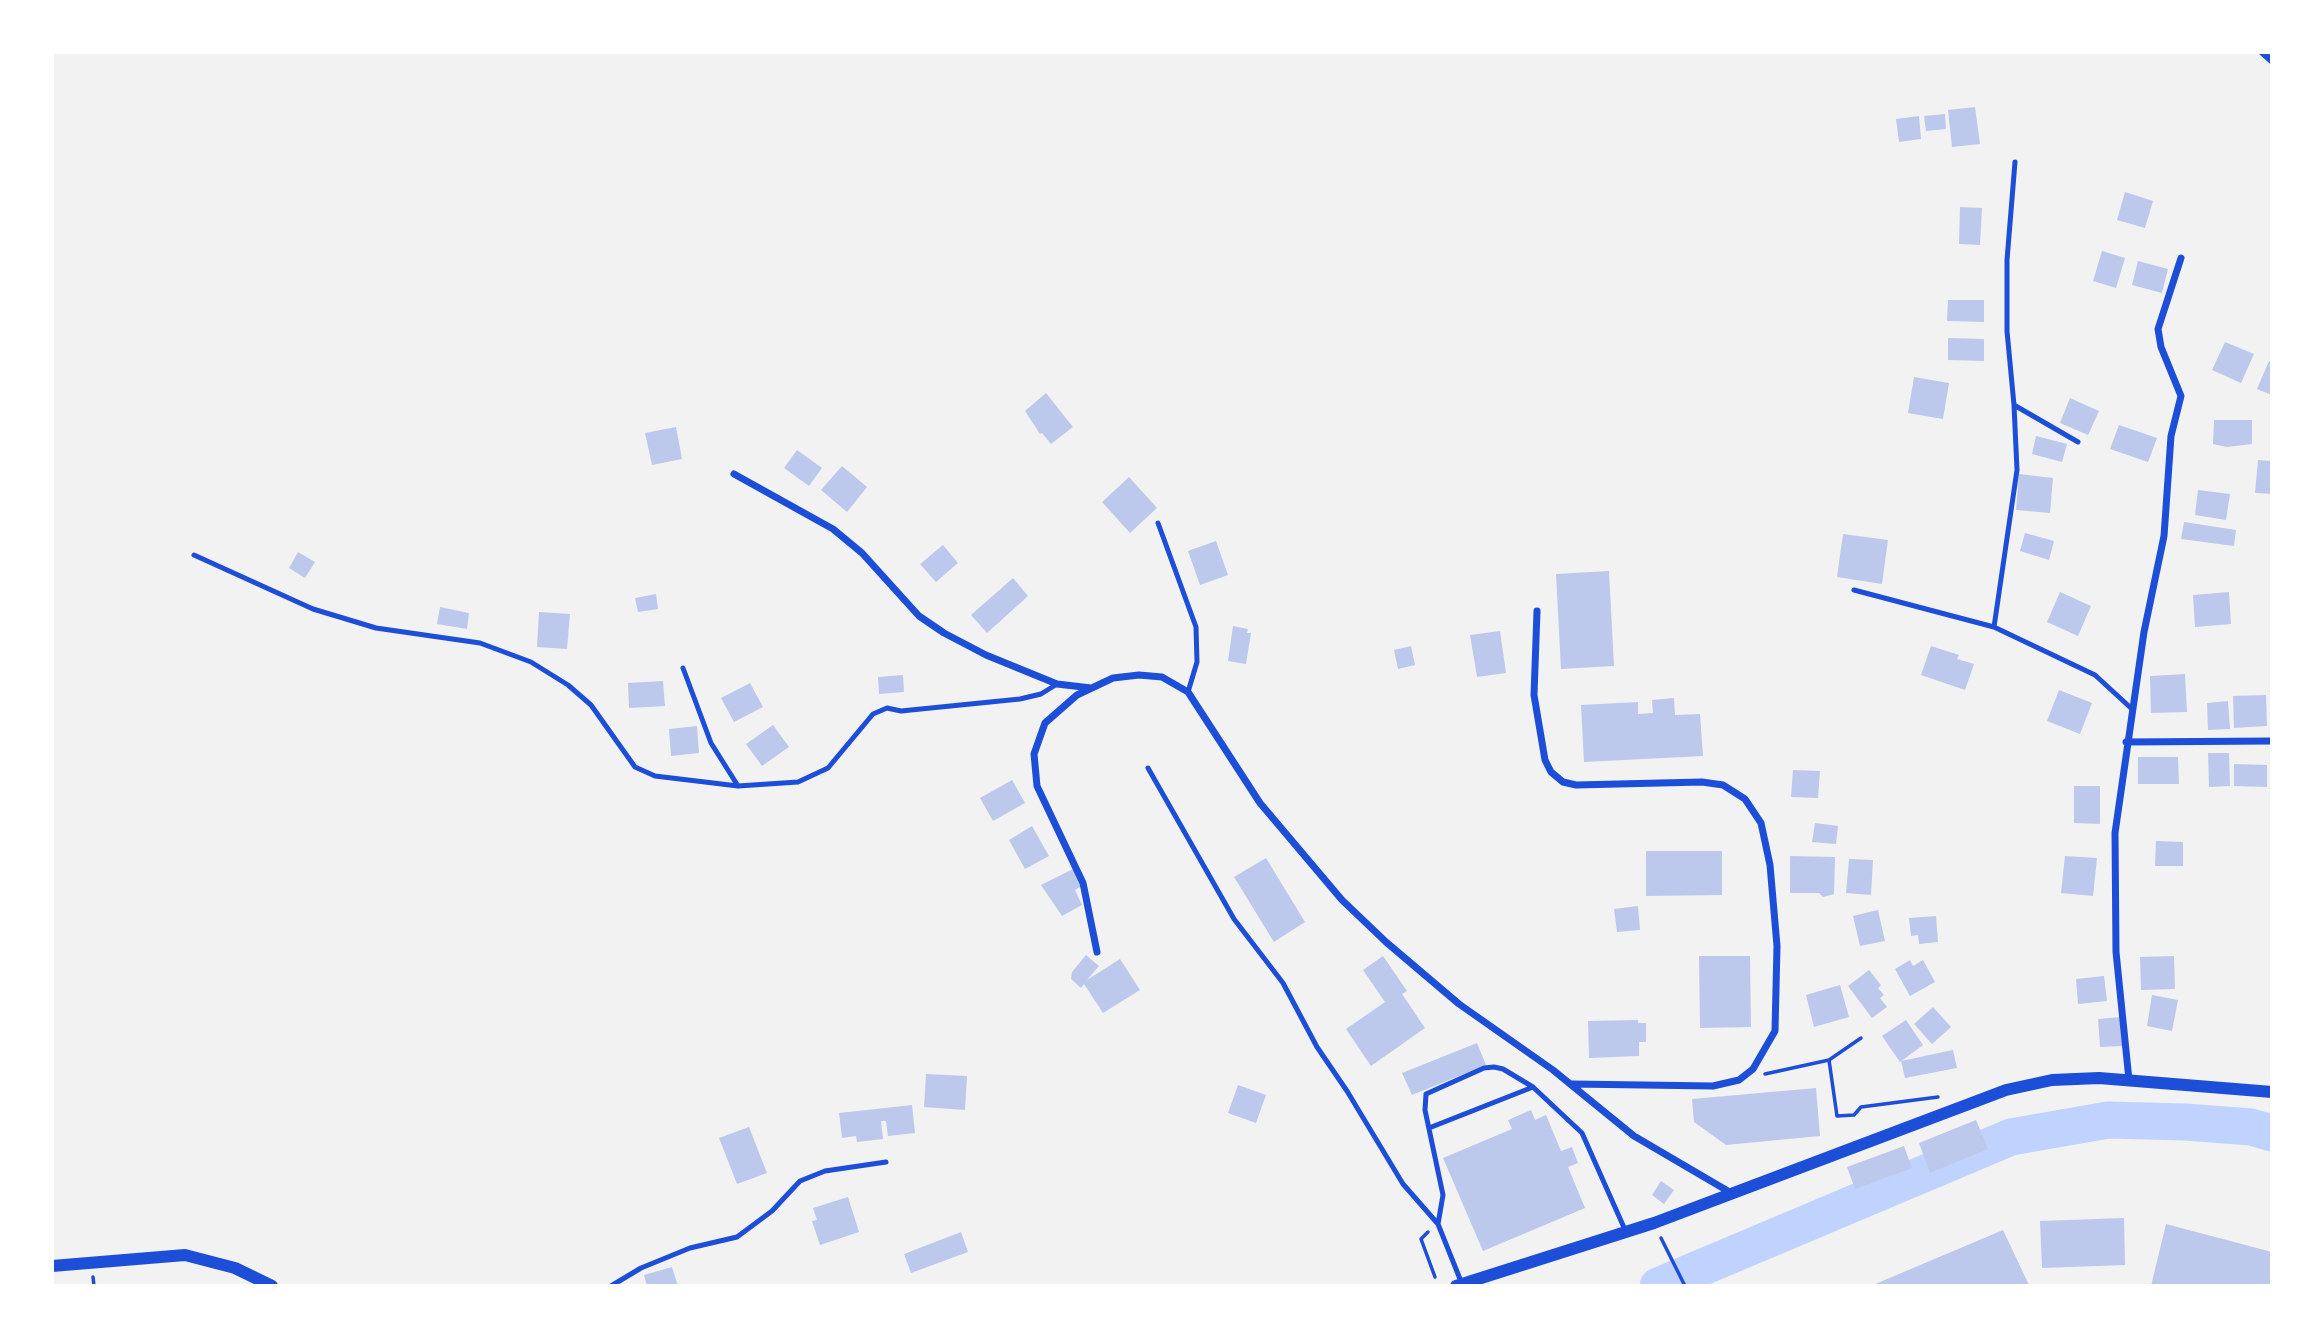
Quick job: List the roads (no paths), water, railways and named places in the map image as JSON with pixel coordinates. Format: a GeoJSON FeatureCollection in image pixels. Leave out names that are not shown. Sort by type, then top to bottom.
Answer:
{"type":"FeatureCollection","features":[{"type":"Feature","properties":{"kind":"street"},"geometry":{"type":"LineString","coordinates":[[2262,52],[2272,61]]}},
{"type":"Feature","properties":{"kind":"street"},"geometry":{"type":"LineString","coordinates":[[2129,1080],[2116,939],[2115,833],[2126,743],[2164,536],[2171,436],[2181,396],[2161,347],[2158,329],[2181,258]]}},
{"type":"Feature","properties":{"kind":"street"},"geometry":{"type":"LineString","coordinates":[[734,474],[833,529],[862,553],[919,616],[944,633],[986,655],[1057,684],[1092,688]]}},
{"type":"Feature","properties":{"kind":"street"},"geometry":{"type":"LineString","coordinates":[[1537,611],[1534,695],[1545,760],[1551,772],[1563,782],[1576,785],[1702,782],[1723,785],[1745,799],[1761,823],[1770,865],[1777,946],[1775,1031],[1768,1048],[1753,1069],[1739,1080],[1713,1086],[1572,1084]]}},
{"type":"Feature","properties":{"kind":"street"},"geometry":{"type":"LineString","coordinates":[[1097,952],[1083,883],[1037,786],[1034,754],[1045,723],[1077,695],[1113,678],[1139,675],[1162,677],[1188,692],[1260,803],[1342,901],[1458,1004],[1572,1084],[1634,1136],[1734,1194]]}},
{"type":"Feature","properties":{"kind":"street"},"geometry":{"type":"LineString","coordinates":[[2126,743],[2272,741]]}},
{"type":"Feature","properties":{"kind":"street"},"geometry":{"type":"LineString","coordinates":[[1459,1285],[1654,1223],[2006,1090],[2052,1080],[2129,1080],[2272,1092]]}},
{"type":"Feature","properties":{"kind":"street"},"geometry":{"type":"LineString","coordinates":[[52,1266],[185,1255],[235,1268],[272,1286]]}},
{"type":"Feature","properties":{"kind":"lane"},"geometry":{"type":"LineString","coordinates":[[1994,627],[2017,470],[2007,331],[2007,260],[2015,162]]}},
{"type":"Feature","properties":{"kind":"lane"},"geometry":{"type":"LineString","coordinates":[[2014,405],[2078,442]]}},
{"type":"Feature","properties":{"kind":"lane"},"geometry":{"type":"LineString","coordinates":[[1158,523],[1196,627],[1197,662],[1188,692]]}},
{"type":"Feature","properties":{"kind":"lane"},"geometry":{"type":"LineString","coordinates":[[194,555],[313,609],[376,628],[480,643],[531,662],[568,685],[591,705],[635,766],[655,776],[738,786],[798,782],[828,768],[873,714],[887,708],[901,711],[1020,699],[1041,694],[1057,684]]}},
{"type":"Feature","properties":{"kind":"lane"},"geometry":{"type":"LineString","coordinates":[[1854,590],[1994,627],[2095,675],[2132,709]]}},
{"type":"Feature","properties":{"kind":"lane"},"geometry":{"type":"LineString","coordinates":[[683,668],[711,743],[738,786]]}},
{"type":"Feature","properties":{"kind":"lane"},"geometry":{"type":"LineString","coordinates":[[1148,768],[1234,919],[1283,983],[1317,1047],[1348,1091],[1403,1184],[1438,1224],[1459,1285]]}},
{"type":"Feature","properties":{"kind":"lane"},"geometry":{"type":"LineString","coordinates":[[1438,1224],[1443,1195],[1425,1110],[1426,1094],[1484,1068],[1503,1069],[1533,1087],[1582,1133],[1626,1232]]}},
{"type":"Feature","properties":{"kind":"lane"},"geometry":{"type":"LineString","coordinates":[[1429,1128],[1533,1087]]}},
{"type":"Feature","properties":{"kind":"lane"},"geometry":{"type":"LineString","coordinates":[[611,1286],[641,1268],[690,1248],[737,1237],[772,1211],[800,1181],[825,1171],[886,1162]]}},
{"type":"Feature","properties":{"kind":"waterway"},"geometry":{"type":"LineString","coordinates":[[1658,1286],[2011,1137],[2108,1120],[2251,1127],[2272,1133]]}}]}
